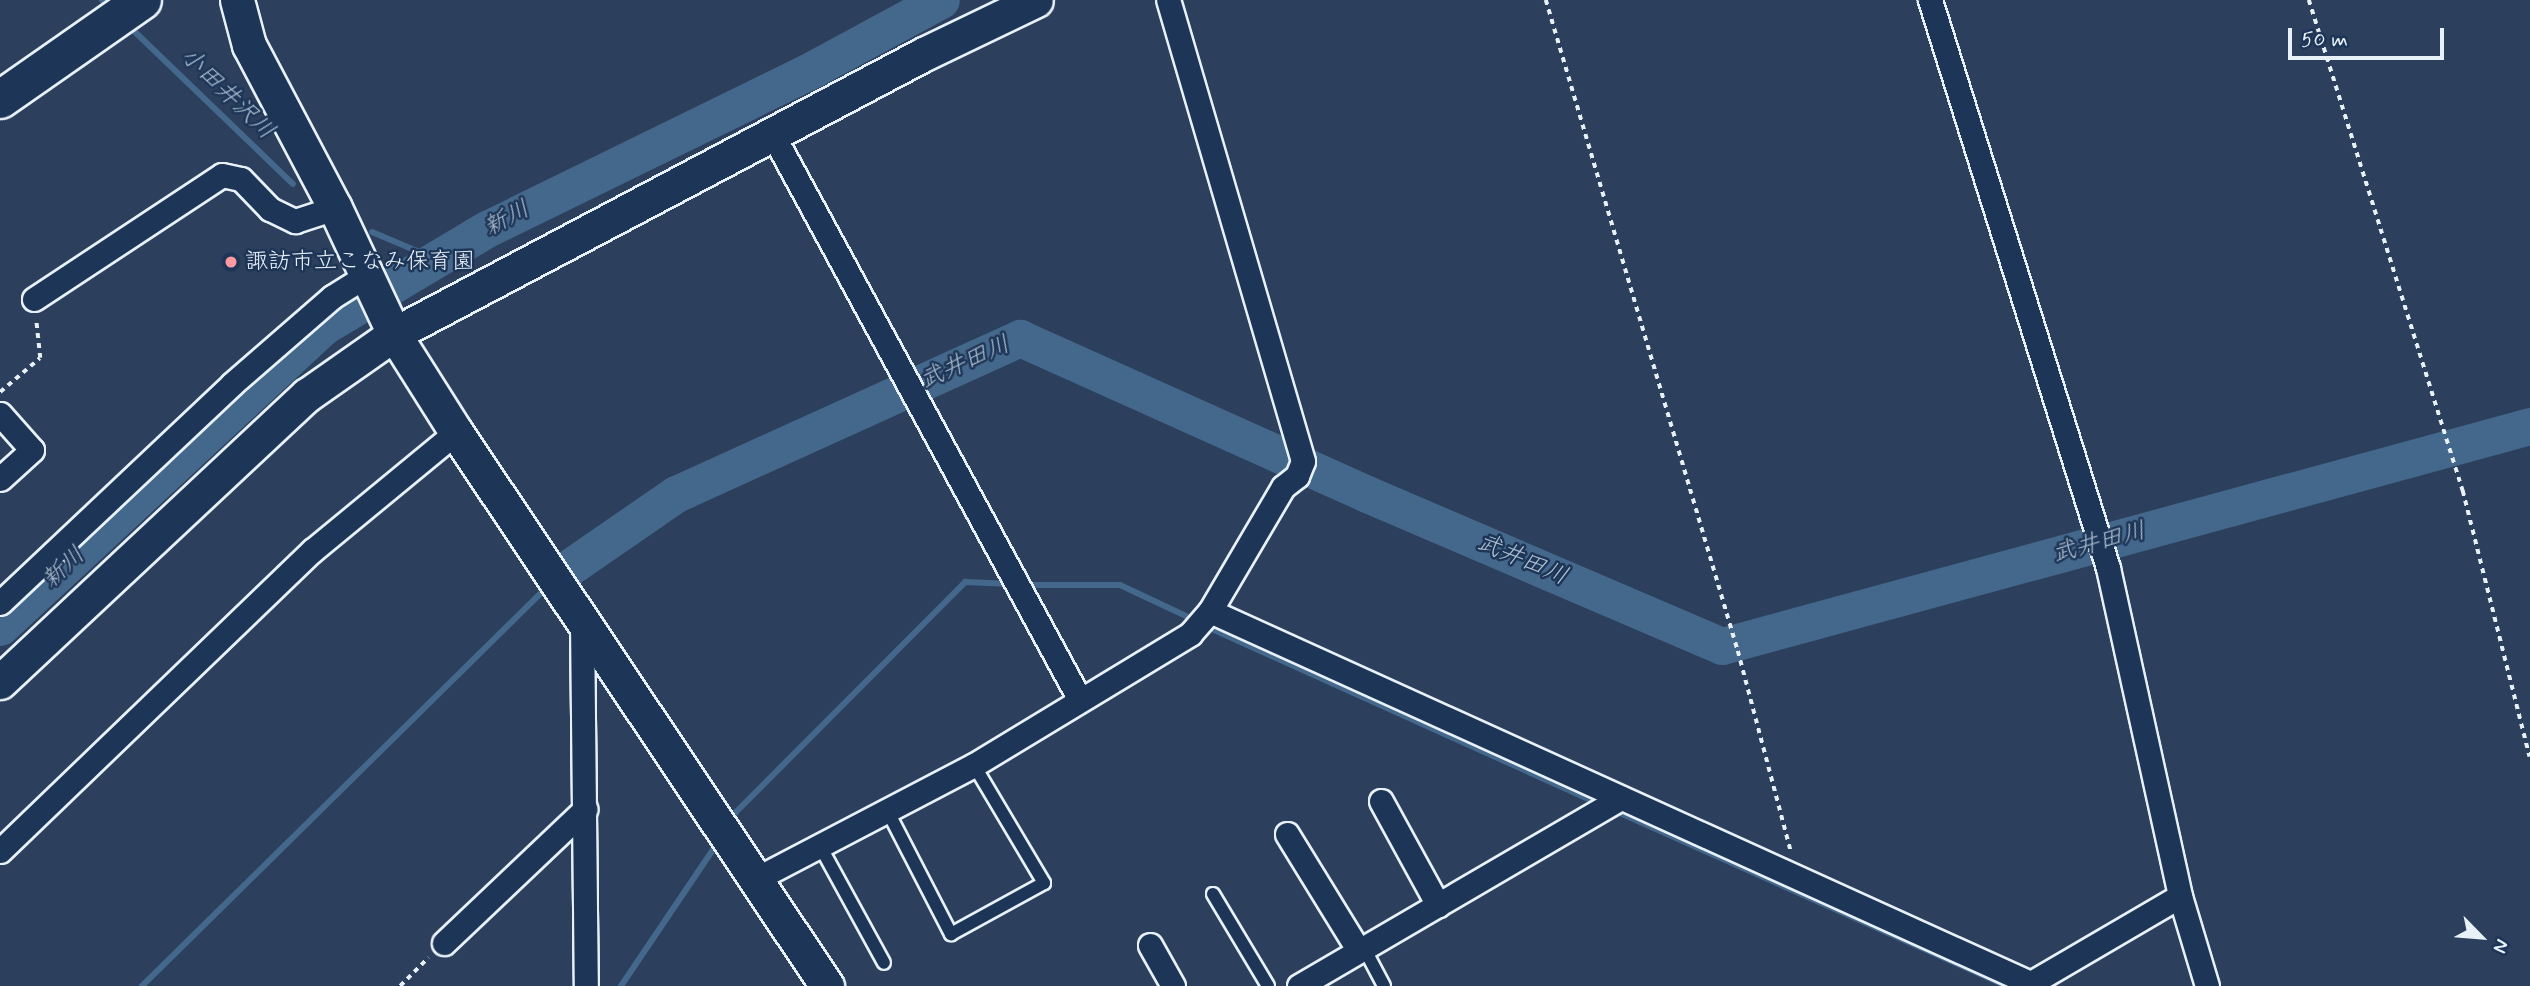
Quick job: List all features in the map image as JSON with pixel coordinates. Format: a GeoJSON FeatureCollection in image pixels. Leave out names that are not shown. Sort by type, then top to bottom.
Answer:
{"type":"FeatureCollection","features":[{"type":"Feature","properties":{"kind":"main road"},"geometry":{"type":"LineString","coordinates":[[0,99],[142,0]]}},
{"type":"Feature","properties":{"kind":"street"},"geometry":{"type":"LineString","coordinates":[[237,0],[248,45],[335,208],[377,300],[456,432],[827,986]]}},
{"type":"Feature","properties":{"kind":"street"},"geometry":{"type":"LineString","coordinates":[[0,603],[242,376],[332,297],[377,300],[773,135],[924,54],[1036,0]]}},
{"type":"Feature","properties":{"kind":"street"},"geometry":{"type":"LineString","coordinates":[[756,879],[974,765],[1079,698],[1190,634],[1210,611],[1283,487],[1300,469],[1168,0]]}},
{"type":"Feature","properties":{"kind":"street"},"geometry":{"type":"LineString","coordinates":[[1930,0],[2108,568],[2180,896],[2207,986]]}},
{"type":"Feature","properties":{"kind":"street"},"geometry":{"type":"LineString","coordinates":[[773,135],[1079,698]]}},
{"type":"Feature","properties":{"kind":"street"},"geometry":{"type":"LineString","coordinates":[[34,299],[222,175],[241,179],[270,209],[295,221],[335,208]]}},
{"type":"Feature","properties":{"kind":"street"},"geometry":{"type":"LineString","coordinates":[[0,682],[307,395],[377,300]]}},
{"type":"Feature","properties":{"kind":"street"},"geometry":{"type":"LineString","coordinates":[[0,414],[32,450],[0,479]]}},
{"type":"Feature","properties":{"kind":"street"},"geometry":{"type":"LineString","coordinates":[[0,851],[313,550],[456,432]]}},
{"type":"Feature","properties":{"kind":"street"},"geometry":{"type":"LineString","coordinates":[[1210,611],[1798,877],[2028,985],[2180,896]]}},
{"type":"Feature","properties":{"kind":"street"},"geometry":{"type":"LineString","coordinates":[[582,618],[586,986]]}},
{"type":"Feature","properties":{"kind":"street"},"geometry":{"type":"LineString","coordinates":[[1299,986],[1621,798]]}},
{"type":"Feature","properties":{"kind":"street"},"geometry":{"type":"LineString","coordinates":[[1381,801],[1438,905]]}},
{"type":"Feature","properties":{"kind":"street"},"geometry":{"type":"LineString","coordinates":[[444,943],[585,809]]}},
{"type":"Feature","properties":{"kind":"street"},"geometry":{"type":"LineString","coordinates":[[1287,834],[1361,950]]}},
{"type":"Feature","properties":{"kind":"street"},"geometry":{"type":"LineString","coordinates":[[1150,944],[1173,986]]}},
{"type":"Feature","properties":{"kind":"lane"},"geometry":{"type":"LineString","coordinates":[[887,810],[951,934],[1044,883],[974,765]]}},
{"type":"Feature","properties":{"kind":"lane"},"geometry":{"type":"LineString","coordinates":[[820,846],[884,963]]}},
{"type":"Feature","properties":{"kind":"lane"},"geometry":{"type":"LineString","coordinates":[[1213,894],[1268,986]]}},
{"type":"Feature","properties":{"kind":"lane"},"geometry":{"type":"LineString","coordinates":[[1361,950],[1384,986]]}},
{"type":"Feature","properties":{"kind":"path"},"geometry":{"type":"LineString","coordinates":[[1546,0],[1733,633],[1798,877]]}},
{"type":"Feature","properties":{"kind":"path"},"geometry":{"type":"LineString","coordinates":[[2309,0],[2463,491],[2530,757]]}},
{"type":"Feature","properties":{"kind":"path"},"geometry":{"type":"LineString","coordinates":[[0,392],[40,358],[34,299]]}},
{"type":"Feature","properties":{"kind":"path"},"geometry":{"type":"LineString","coordinates":[[400,986],[444,943]]}},
{"type":"Feature","properties":{"kind":"waterway","name":"小田井沢川"},"geometry":{"type":"LineString","coordinates":[[102,0],[105,3]]}},
{"type":"Feature","properties":{"kind":"waterway","name":"小田井沢川"},"geometry":{"type":"LineString","coordinates":[[0,627],[324,326],[487,229],[815,68],[941,0]]}},
{"type":"Feature","properties":{"kind":"waterway","name":"小田井沢川"},"geometry":{"type":"LineString","coordinates":[[135,32],[293,184]]}},
{"type":"Feature","properties":{"kind":"waterway","name":"小田井沢川"},"geometry":{"type":"LineString","coordinates":[[372,232],[436,259]]}},
{"type":"Feature","properties":{"kind":"waterway","name":"武井田川"},"geometry":{"type":"LineString","coordinates":[[570,567],[676,494],[1020,338],[1367,494],[1722,646],[2530,426]]}},
{"type":"Feature","properties":{"kind":"waterway"},"geometry":{"type":"LineString","coordinates":[[730,821],[965,582],[1011,584]]}},
{"type":"Feature","properties":{"kind":"waterway"},"geometry":{"type":"LineString","coordinates":[[1025,585],[1120,585],[1186,616]]}},
{"type":"Feature","properties":{"kind":"waterway"},"geometry":{"type":"LineString","coordinates":[[142,986],[547,587]]}},
{"type":"Feature","properties":{"kind":"waterway"},"geometry":{"type":"LineString","coordinates":[[1212,629],[1591,800]]}},
{"type":"Feature","properties":{"kind":"waterway"},"geometry":{"type":"LineString","coordinates":[[1620,813],[2002,984]]}},
{"type":"Feature","properties":{"kind":"waterway"},"geometry":{"type":"LineString","coordinates":[[621,986],[718,842]]}},
{"type":"Feature","properties":{"kind":"place","name":"諏訪市立こなみ保育園"},"geometry":{"type":"Point","coordinates":[231,262]}},
{"type":"Feature","properties":{"kind":"water label","name":"新川"},"geometry":{"type":"Point","coordinates":[507,219]}},
{"type":"Feature","properties":{"kind":"water label","name":"新川"},"geometry":{"type":"Point","coordinates":[64,568]}}]}
